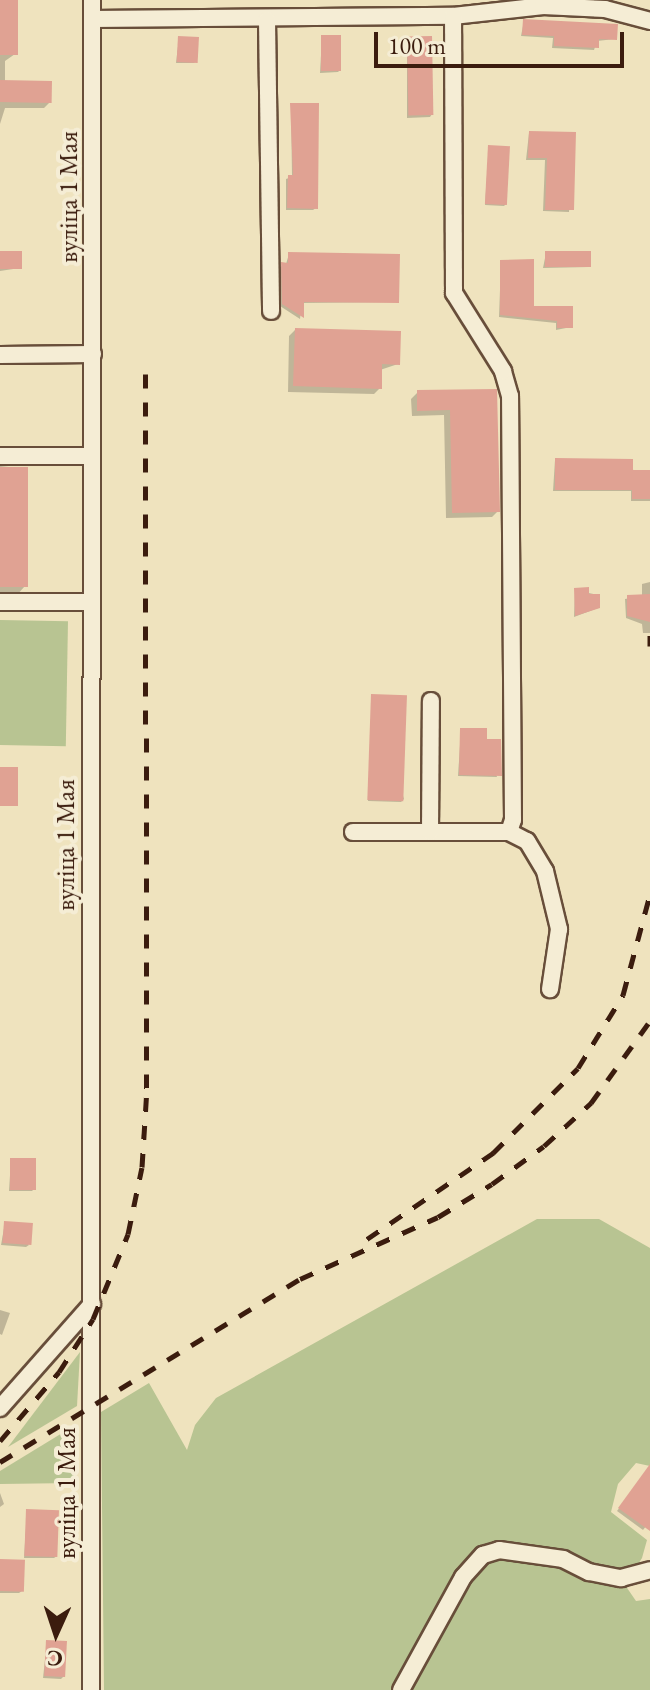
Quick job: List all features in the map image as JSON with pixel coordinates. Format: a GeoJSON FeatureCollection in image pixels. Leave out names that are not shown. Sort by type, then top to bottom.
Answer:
{"type":"FeatureCollection","features":[{"type":"Feature","properties":{"kind":"street","name":"вуліца 1 Мая"},"geometry":{"type":"LineString","coordinates":[[91,1690],[89,456],[93,354],[92,0]]}},
{"type":"Feature","properties":{"kind":"street"},"geometry":{"type":"LineString","coordinates":[[92,19],[267,20],[453,16],[543,3],[605,9],[650,21]]}},
{"type":"Feature","properties":{"kind":"street"},"geometry":{"type":"LineString","coordinates":[[453,16],[454,293],[503,371],[510,396],[509,832]]}},
{"type":"Feature","properties":{"kind":"street"},"geometry":{"type":"LineString","coordinates":[[267,20],[271,311]]}},
{"type":"Feature","properties":{"kind":"street"},"geometry":{"type":"LineString","coordinates":[[0,355],[93,354]]}},
{"type":"Feature","properties":{"kind":"street"},"geometry":{"type":"LineString","coordinates":[[0,456],[89,456]]}},
{"type":"Feature","properties":{"kind":"street"},"geometry":{"type":"LineString","coordinates":[[0,602],[89,602]]}},
{"type":"Feature","properties":{"kind":"street"},"geometry":{"type":"LineString","coordinates":[[430,832],[431,701]]}},
{"type":"Feature","properties":{"kind":"street"},"geometry":{"type":"LineString","coordinates":[[353,832],[509,832],[527,841],[545,871],[559,929],[550,989]]}},
{"type":"Feature","properties":{"kind":"street"},"geometry":{"type":"LineString","coordinates":[[0,1408],[92,1304]]}},
{"type":"Feature","properties":{"kind":"street"},"geometry":{"type":"LineString","coordinates":[[401,1690],[463,1577],[483,1555],[499,1550],[563,1559],[589,1572],[621,1578],[650,1570]]}},
{"type":"Feature","properties":{"kind":"green space"},"geometry":{"type":"Polygon","coordinates":[[[0,620],[68,621],[66,746],[0,745],[0,620]]]}},
{"type":"Feature","properties":{"kind":"green space"},"geometry":{"type":"Polygon","coordinates":[[[537,1219],[599,1219],[650,1248],[650,1466],[636,1463],[618,1484],[611,1512],[647,1540],[642,1558],[625,1585],[636,1601],[650,1599],[650,1690],[104,1690],[101,1412],[149,1383],[187,1450],[195,1425],[216,1398],[537,1219]]]}},
{"type":"Feature","properties":{"kind":"green space"},"geometry":{"type":"Polygon","coordinates":[[[80,1352],[77,1406],[8,1447],[80,1352]]]}},
{"type":"Feature","properties":{"kind":"green space"},"geometry":{"type":"Polygon","coordinates":[[[77,1424],[74,1483],[0,1484],[0,1471],[77,1424]]]}},
{"type":"Feature","properties":{"kind":"building"},"geometry":{"type":"Polygon","coordinates":[[[0,0],[18,0],[18,55],[0,55],[0,0]]]}},
{"type":"Feature","properties":{"kind":"building"},"geometry":{"type":"Polygon","coordinates":[[[523,19],[618,24],[617,40],[599,39],[599,48],[554,46],[554,36],[522,35],[523,19]]]}},
{"type":"Feature","properties":{"kind":"building"},"geometry":{"type":"Polygon","coordinates":[[[321,35],[341,35],[341,71],[321,71],[321,35]]]}},
{"type":"Feature","properties":{"kind":"building"},"geometry":{"type":"Polygon","coordinates":[[[178,36],[199,37],[198,63],[177,62],[178,36]]]}},
{"type":"Feature","properties":{"kind":"building"},"geometry":{"type":"Polygon","coordinates":[[[407,36],[432,36],[433,115],[408,115],[407,36]]]}},
{"type":"Feature","properties":{"kind":"building"},"geometry":{"type":"Polygon","coordinates":[[[0,80],[52,81],[52,103],[0,102],[0,80]]]}},
{"type":"Feature","properties":{"kind":"building"},"geometry":{"type":"Polygon","coordinates":[[[290,103],[319,103],[318,209],[287,208],[288,175],[293,175],[290,103]]]}},
{"type":"Feature","properties":{"kind":"building"},"geometry":{"type":"Polygon","coordinates":[[[529,131],[576,132],[574,210],[545,210],[547,158],[528,158],[529,131]]]}},
{"type":"Feature","properties":{"kind":"building"},"geometry":{"type":"Polygon","coordinates":[[[488,145],[510,146],[507,205],[485,204],[488,145]]]}},
{"type":"Feature","properties":{"kind":"building"},"geometry":{"type":"Polygon","coordinates":[[[0,251],[22,251],[22,269],[0,269],[0,251]]]}},
{"type":"Feature","properties":{"kind":"building"},"geometry":{"type":"Polygon","coordinates":[[[545,251],[591,251],[591,267],[545,267],[545,251]]]}},
{"type":"Feature","properties":{"kind":"building"},"geometry":{"type":"Polygon","coordinates":[[[288,252],[400,254],[399,303],[304,302],[304,318],[282,304],[281,262],[288,263],[288,252]]]}},
{"type":"Feature","properties":{"kind":"building"},"geometry":{"type":"Polygon","coordinates":[[[534,259],[534,306],[573,306],[573,328],[557,328],[557,321],[500,315],[500,260],[534,259]]]}},
{"type":"Feature","properties":{"kind":"building"},"geometry":{"type":"Polygon","coordinates":[[[295,328],[401,331],[400,365],[382,364],[382,389],[293,386],[295,328]]]}},
{"type":"Feature","properties":{"kind":"building"},"geometry":{"type":"Polygon","coordinates":[[[497,389],[500,512],[452,513],[450,410],[417,411],[417,390],[497,389]]]}},
{"type":"Feature","properties":{"kind":"building"},"geometry":{"type":"Polygon","coordinates":[[[555,458],[633,459],[633,470],[650,470],[650,499],[632,499],[632,490],[555,490],[555,458]]]}},
{"type":"Feature","properties":{"kind":"building"},"geometry":{"type":"Polygon","coordinates":[[[0,467],[28,467],[28,587],[0,587],[0,467]]]}},
{"type":"Feature","properties":{"kind":"building"},"geometry":{"type":"Polygon","coordinates":[[[589,587],[589,594],[600,594],[600,608],[575,616],[574,588],[589,587]]]}},
{"type":"Feature","properties":{"kind":"building"},"geometry":{"type":"Polygon","coordinates":[[[650,594],[650,622],[627,616],[627,595],[650,594]]]}},
{"type":"Feature","properties":{"kind":"building"},"geometry":{"type":"Polygon","coordinates":[[[371,694],[407,695],[403,801],[367,800],[371,694]]]}},
{"type":"Feature","properties":{"kind":"building"},"geometry":{"type":"Polygon","coordinates":[[[460,728],[487,728],[487,739],[501,739],[502,776],[459,775],[460,728]]]}},
{"type":"Feature","properties":{"kind":"building"},"geometry":{"type":"Polygon","coordinates":[[[0,767],[18,767],[18,806],[0,806],[0,767]]]}},
{"type":"Feature","properties":{"kind":"building"},"geometry":{"type":"Polygon","coordinates":[[[10,1158],[36,1158],[36,1190],[10,1190],[10,1158]]]}},
{"type":"Feature","properties":{"kind":"building"},"geometry":{"type":"Polygon","coordinates":[[[4,1221],[33,1223],[31,1245],[2,1243],[4,1221]]]}},
{"type":"Feature","properties":{"kind":"building"},"geometry":{"type":"Polygon","coordinates":[[[650,1464],[650,1531],[618,1508],[650,1464]]]}},
{"type":"Feature","properties":{"kind":"building"},"geometry":{"type":"Polygon","coordinates":[[[26,1509],[59,1510],[57,1557],[24,1556],[26,1509]]]}},
{"type":"Feature","properties":{"kind":"building"},"geometry":{"type":"Polygon","coordinates":[[[0,1559],[25,1560],[24,1592],[0,1591],[0,1559]]]}},
{"type":"Feature","properties":{"kind":"building"},"geometry":{"type":"Polygon","coordinates":[[[46,1640],[67,1641],[65,1677],[44,1676],[46,1640]]]}},
{"type":"Feature","properties":{"kind":"railway"},"geometry":{"type":"LineString","coordinates":[[0,1441],[59,1372],[93,1319],[128,1234],[142,1167],[147,1088],[145,361]]}},
{"type":"Feature","properties":{"kind":"railway"},"geometry":{"type":"LineString","coordinates":[[650,635],[650,646]]}},
{"type":"Feature","properties":{"kind":"railway"},"geometry":{"type":"LineString","coordinates":[[367,1239],[493,1153],[578,1068],[623,995],[650,894]]}},
{"type":"Feature","properties":{"kind":"railway"},"geometry":{"type":"LineString","coordinates":[[0,1462],[300,1279],[438,1217],[492,1184],[544,1146],[591,1103],[650,1021]]}}]}
